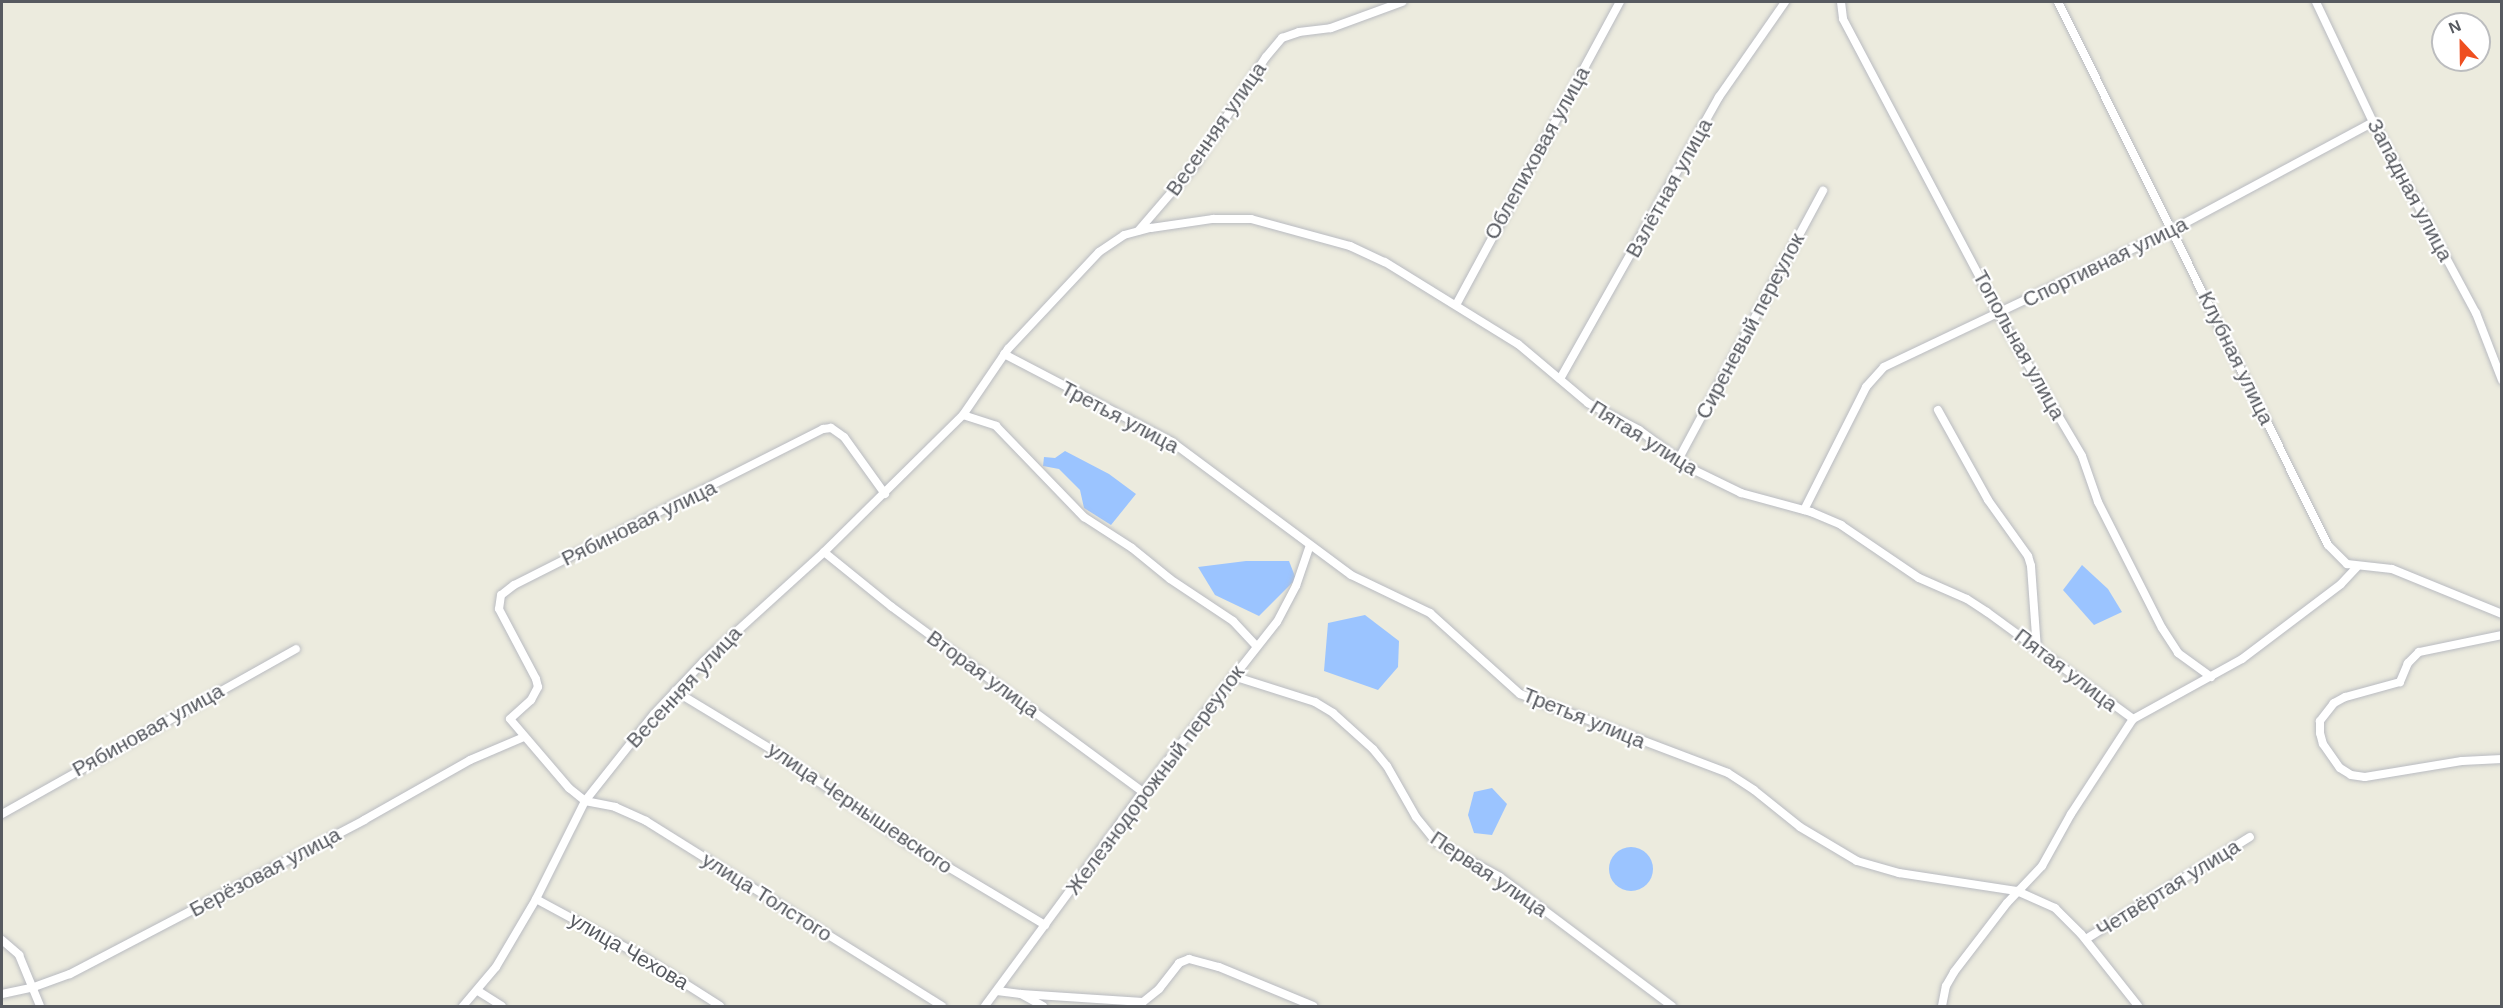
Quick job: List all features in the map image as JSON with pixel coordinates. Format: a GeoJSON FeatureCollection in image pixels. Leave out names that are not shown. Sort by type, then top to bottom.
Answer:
{"type":"FeatureCollection","features":[{"type":"Feature","properties":{"kind":"street","name":"Весенняя улица"},"geometry":{"type":"LineString","coordinates":[[464,1006],[478,991],[536,899],[585,801],[627,746],[675,691],[734,633],[885,494],[963,415],[1005,354],[1099,252],[1124,234],[1138,230],[1194,166],[1266,57],[1282,38],[1299,32],[1331,28],[1402,2]]}},
{"type":"Feature","properties":{"kind":"street","name":"Облепиховая улица"},"geometry":{"type":"LineString","coordinates":[[1456,306],[1620,2]]}},
{"type":"Feature","properties":{"kind":"street","name":"Взлётная улица"},"geometry":{"type":"LineString","coordinates":[[1560,379],[1719,98],[1785,2]]}},
{"type":"Feature","properties":{"kind":"street","name":"Топольная улица"},"geometry":{"type":"LineString","coordinates":[[1841,2],[1843,19],[1999,313],[2082,456],[2098,502],[2162,628],[2178,653],[2211,677]]}},
{"type":"Feature","properties":{"kind":"street","name":"Клубная улица"},"geometry":{"type":"LineString","coordinates":[[2058,2],[2322,534],[2337,557],[2357,567]]}},
{"type":"Feature","properties":{"kind":"street","name":"Западная улица"},"geometry":{"type":"LineString","coordinates":[[2316,2],[2373,122],[2476,313],[2502,380]]}},
{"type":"Feature","properties":{"kind":"street","name":"Спортивная улица"},"geometry":{"type":"LineString","coordinates":[[1804,510],[1874,376],[1898,359],[2172,230],[2373,122]]}},
{"type":"Feature","properties":{"kind":"street","name":"Сиреневый переулок"},"geometry":{"type":"LineString","coordinates":[[1678,460],[1823,191]]}},
{"type":"Feature","properties":{"kind":"street","name":"Пятая улица"},"geometry":{"type":"LineString","coordinates":[[1138,230],[1212,219],[1251,219],[1367,254],[1518,344],[1588,403],[1640,430],[1678,460],[1706,477],[1741,492],[1804,510],[1841,525],[1919,578],[1967,599],[2133,719]]}},
{"type":"Feature","properties":{"kind":"street","name":"Третья улица"},"geometry":{"type":"LineString","coordinates":[[1005,354],[1172,441],[1310,545],[1366,584],[1430,613],[1520,694],[1728,773],[1749,785],[1810,833],[1857,861],[1899,873],[2017,891],[2055,908],[2086,939],[2138,1006]]}},
{"type":"Feature","properties":{"kind":"street"},"geometry":{"type":"LineString","coordinates":[[1938,410],[1982,490],[2028,556],[2032,577],[2037,649]]}},
{"type":"Feature","properties":{"kind":"street"},"geometry":{"type":"LineString","coordinates":[[963,415],[996,426],[1084,517],[1132,548],[1170,579],[1233,621],[1257,647]]}},
{"type":"Feature","properties":{"kind":"street","name":"Рябиновая улица"},"geometry":{"type":"LineString","coordinates":[[524,737],[510,719],[531,700],[538,687],[499,609],[501,595],[514,585],[823,429],[831,428],[844,437],[885,494]]}},
{"type":"Feature","properties":{"kind":"street","name":"Железнодорожный переулок"},"geometry":{"type":"LineString","coordinates":[[985,1006],[1143,792],[1288,606],[1310,545]]}},
{"type":"Feature","properties":{"kind":"street","name":"Вторая улица"},"geometry":{"type":"LineString","coordinates":[[824,552],[892,607],[1143,792]]}},
{"type":"Feature","properties":{"kind":"street"},"geometry":{"type":"LineString","coordinates":[[1942,1006],[1946,986],[1954,972],[2017,891],[2042,866],[2071,814],[2133,719],[2211,677],[2251,652],[2341,584],[2357,567],[2380,566],[2392,569],[2502,614]]}},
{"type":"Feature","properties":{"kind":"street"},"geometry":{"type":"LineString","coordinates":[[2502,635],[2419,652],[2408,663],[2400,682],[2345,697],[2334,703],[2320,721],[2323,744],[2340,768],[2351,775],[2365,777],[2470,760],[2502,759]]}},
{"type":"Feature","properties":{"kind":"street","name":"Рябиновая улица"},"geometry":{"type":"LineString","coordinates":[[2,814],[296,649]]}},
{"type":"Feature","properties":{"kind":"street","name":"Первая улица"},"geometry":{"type":"LineString","coordinates":[[1233,676],[1315,702],[1333,713],[1380,757],[1416,817],[1436,842],[1500,877],[1672,1006]]}},
{"type":"Feature","properties":{"kind":"street","name":"улица Чернышевского"},"geometry":{"type":"LineString","coordinates":[[675,691],[774,751],[908,843],[1045,925]]}},
{"type":"Feature","properties":{"kind":"street"},"geometry":{"type":"LineString","coordinates":[[524,737],[569,788],[585,801]]}},
{"type":"Feature","properties":{"kind":"street","name":"Берёзовая улица"},"geometry":{"type":"LineString","coordinates":[[2,994],[34,987],[88,965],[379,812],[470,760],[524,737]]}},
{"type":"Feature","properties":{"kind":"street","name":"улица Толстого"},"geometry":{"type":"LineString","coordinates":[[585,801],[615,807],[646,821],[942,1006]]}},
{"type":"Feature","properties":{"kind":"street","name":"Четвёртая улица"},"geometry":{"type":"LineString","coordinates":[[2086,939],[2250,837]]}},
{"type":"Feature","properties":{"kind":"street","name":"улица Чехова"},"geometry":{"type":"LineString","coordinates":[[536,899],[645,958],[720,1006]]}},
{"type":"Feature","properties":{"kind":"street"},"geometry":{"type":"LineString","coordinates":[[2,939],[19,955],[40,1006]]}},
{"type":"Feature","properties":{"kind":"street"},"geometry":{"type":"LineString","coordinates":[[997,991],[1143,1002],[1159,988],[1179,963],[1189,959],[1219,967],[1313,1006]]}},
{"type":"Feature","properties":{"kind":"street"},"geometry":{"type":"LineString","coordinates":[[478,991],[502,1006]]}},
{"type":"Feature","properties":{"kind":"street"},"geometry":{"type":"LineString","coordinates":[[1021,994],[1043,1006]]}},
{"type":"Feature","properties":{"kind":"water"},"geometry":{"type":"Polygon","coordinates":[[[1065,451],[1109,474],[1136,494],[1111,525],[1084,508],[1080,490],[1059,469],[1043,466],[1044,457],[1055,458],[1065,451]]]}},
{"type":"Feature","properties":{"kind":"water"},"geometry":{"type":"Polygon","coordinates":[[[1246,561],[1289,561],[1296,579],[1259,616],[1215,595],[1198,567],[1246,561]]]}},
{"type":"Feature","properties":{"kind":"water"},"geometry":{"type":"Polygon","coordinates":[[[2082,565],[2108,589],[2122,612],[2094,625],[2063,590],[2082,565]]]}},
{"type":"Feature","properties":{"kind":"water"},"geometry":{"type":"Polygon","coordinates":[[[1365,615],[1399,641],[1398,667],[1378,690],[1324,671],[1328,623],[1365,615]]]}},
{"type":"Feature","properties":{"kind":"water"},"geometry":{"type":"Polygon","coordinates":[[[1492,788],[1507,804],[1492,835],[1474,833],[1468,815],[1474,792],[1492,788]]]}},
{"type":"Feature","properties":{"kind":"water"},"geometry":{"type":"Polygon","coordinates":[[[1631,847],[1647,853],[1653,869],[1647,885],[1631,891],[1615,885],[1609,869],[1615,853],[1631,847]]]}}]}
